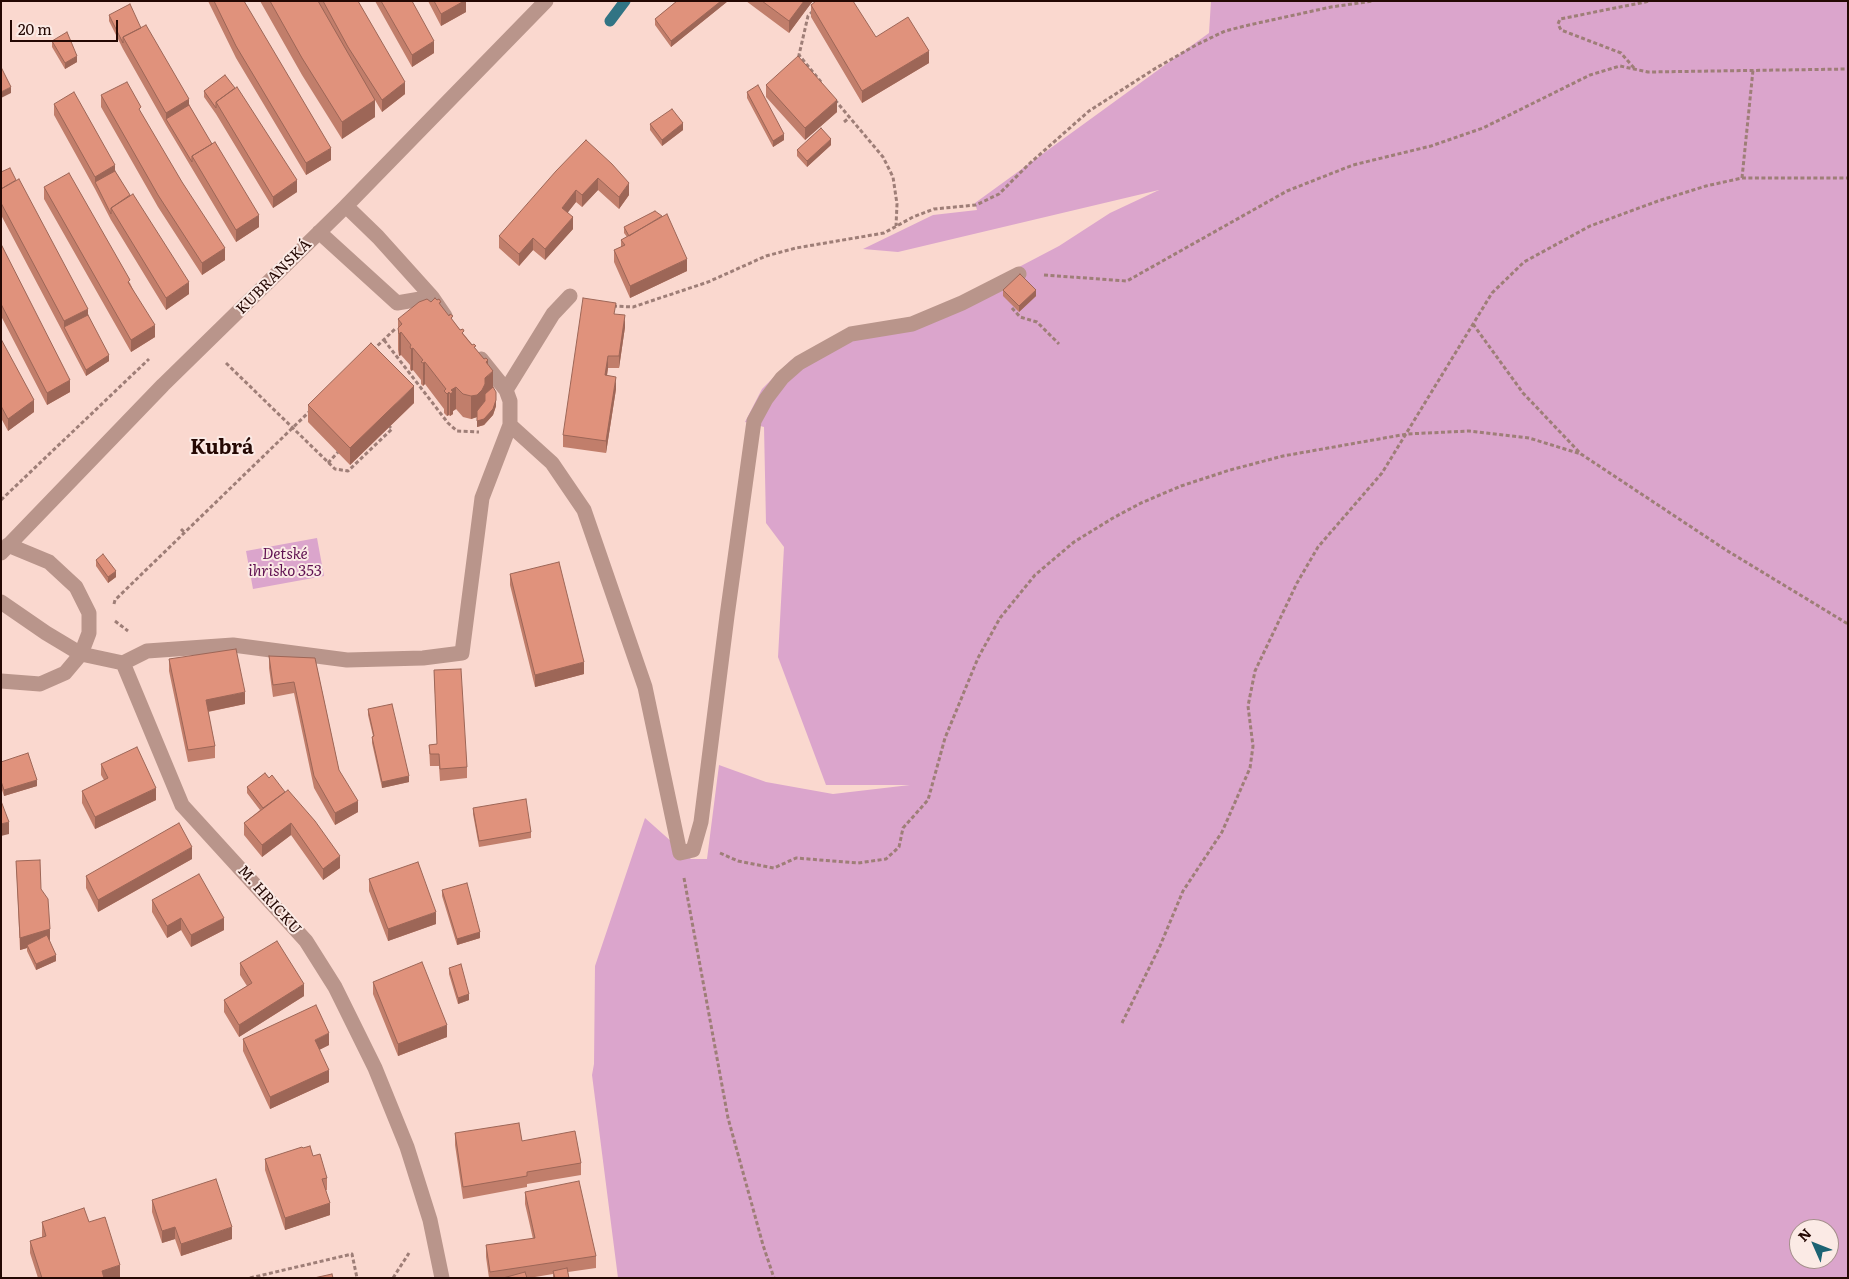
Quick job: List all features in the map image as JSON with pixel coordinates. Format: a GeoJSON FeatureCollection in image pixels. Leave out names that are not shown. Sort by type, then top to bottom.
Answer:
{"type":"FeatureCollection","features":[{"type":"Feature","properties":{"kind":"street","name":"KUBRANSKÁ"},"geometry":{"type":"LineString","coordinates":[[4,549],[163,385],[346,206],[546,1]]}},
{"type":"Feature","properties":{"kind":"street"},"geometry":{"type":"LineString","coordinates":[[346,206],[378,237],[432,297],[457,331]]}},
{"type":"Feature","properties":{"kind":"street"},"geometry":{"type":"LineString","coordinates":[[319,232],[397,303],[432,297]]}},
{"type":"Feature","properties":{"kind":"street"},"geometry":{"type":"LineString","coordinates":[[686,851],[701,822],[754,421],[766,399],[782,378],[799,363],[851,334],[912,324],[955,306],[1019,274]]}},
{"type":"Feature","properties":{"kind":"street"},"geometry":{"type":"LineString","coordinates":[[506,390],[553,314],[570,296]]}},
{"type":"Feature","properties":{"kind":"street"},"geometry":{"type":"LineString","coordinates":[[1,602],[80,654],[123,663],[147,651],[233,645],[347,660],[423,658],[462,654],[482,498],[510,425],[510,401],[506,390],[469,346]]}},
{"type":"Feature","properties":{"kind":"street"},"geometry":{"type":"LineString","coordinates":[[510,425],[552,463],[584,510],[645,687],[686,851]]}},
{"type":"Feature","properties":{"kind":"street"},"geometry":{"type":"LineString","coordinates":[[1,682],[40,684],[65,673],[80,654],[89,633],[89,613],[76,587],[49,562],[4,549]]}},
{"type":"Feature","properties":{"kind":"street","name":"M. HRICKU"},"geometry":{"type":"LineString","coordinates":[[123,663],[182,805],[306,941],[335,987],[375,1068],[407,1147],[430,1220],[442,1278]]}},
{"type":"Feature","properties":{"kind":"path"},"geometry":{"type":"LineString","coordinates":[[570,296],[588,306],[633,307],[708,282],[766,256],[796,248],[884,233],[913,217],[934,209],[976,205],[999,194],[1029,164],[1089,111],[1156,68],[1225,31],[1332,7],[1373,1]]}},
{"type":"Feature","properties":{"kind":"path"},"geometry":{"type":"LineString","coordinates":[[1634,68],[1621,53],[1561,30],[1558,24],[1560,19],[1650,1]]}},
{"type":"Feature","properties":{"kind":"path"},"geometry":{"type":"LineString","coordinates":[[814,9],[808,16],[799,55],[821,83]]}},
{"type":"Feature","properties":{"kind":"path"},"geometry":{"type":"LineString","coordinates":[[1019,274],[1127,281],[1287,191],[1353,165],[1431,146],[1483,128],[1590,75],[1620,66],[1648,72],[1848,69]]}},
{"type":"Feature","properties":{"kind":"path"},"geometry":{"type":"LineString","coordinates":[[1742,178],[1752,69]]}},
{"type":"Feature","properties":{"kind":"path"},"geometry":{"type":"LineString","coordinates":[[832,96],[883,157],[893,177],[897,204],[896,227]]}},
{"type":"Feature","properties":{"kind":"path"},"geometry":{"type":"LineString","coordinates":[[844,122],[849,118]]}},
{"type":"Feature","properties":{"kind":"path"},"geometry":{"type":"LineString","coordinates":[[1122,1023],[1160,946],[1183,891],[1222,832],[1250,768],[1253,746],[1248,706],[1255,671],[1297,583],[1318,547],[1348,510],[1382,474],[1492,293],[1524,262],[1582,230],[1658,201],[1706,186],[1742,178],[1848,178]]}},
{"type":"Feature","properties":{"kind":"path"},"geometry":{"type":"LineString","coordinates":[[992,288],[1020,317],[1037,322],[1059,344]]}},
{"type":"Feature","properties":{"kind":"path"},"geometry":{"type":"LineString","coordinates":[[1474,324],[1523,393],[1580,454],[1726,550],[1848,624]]}},
{"type":"Feature","properties":{"kind":"path"},"geometry":{"type":"LineString","coordinates":[[370,353],[396,328]]}},
{"type":"Feature","properties":{"kind":"path"},"geometry":{"type":"LineString","coordinates":[[384,340],[457,431],[478,432],[483,430]]}},
{"type":"Feature","properties":{"kind":"path"},"geometry":{"type":"LineString","coordinates":[[226,363],[335,469],[348,472],[392,429],[389,426]]}},
{"type":"Feature","properties":{"kind":"path"},"geometry":{"type":"LineString","coordinates":[[115,600],[313,408]]}},
{"type":"Feature","properties":{"kind":"path"},"geometry":{"type":"LineString","coordinates":[[774,1278],[728,1118],[686,851],[718,852],[738,861],[774,868],[796,858],[858,863],[886,859],[899,847],[903,828],[928,800],[945,738],[978,658],[1000,618],[1035,575],[1074,542],[1113,518],[1181,486],[1230,470],[1283,456],[1407,434],[1469,431],[1529,438],[1580,454]]}},
{"type":"Feature","properties":{"kind":"path"},"geometry":{"type":"LineString","coordinates":[[328,463],[338,452]]}},
{"type":"Feature","properties":{"kind":"path"},"geometry":{"type":"LineString","coordinates":[[181,529],[185,533]]}},
{"type":"Feature","properties":{"kind":"path"},"geometry":{"type":"LineString","coordinates":[[250,1278],[352,1254],[357,1278]]}},
{"type":"Feature","properties":{"kind":"green space"},"geometry":{"type":"Polygon","coordinates":[[[1211,1],[1848,1],[1848,1278],[618,1278],[592,1075],[594,1064],[595,966],[645,818],[691,859],[707,859],[719,765],[766,782],[833,794],[910,785],[826,785],[778,657],[784,547],[766,523],[764,427],[745,422],[762,389],[791,360],[903,321],[956,300],[1059,246],[1110,213],[1159,190],[898,252],[863,249],[933,215],[977,210],[975,203],[1209,33],[1211,1]]]}},
{"type":"Feature","properties":{"kind":"green space","name":"Detské ihrisko 353"},"geometry":{"type":"Polygon","coordinates":[[[317,538],[324,576],[253,589],[246,551],[317,538]]]}},
{"type":"Feature","properties":{"kind":"building"},"geometry":{"type":"Polygon","coordinates":[[[214,1],[244,1],[331,148],[306,163],[236,46],[214,1]]]}},
{"type":"Feature","properties":{"kind":"building"},"geometry":{"type":"Polygon","coordinates":[[[270,1],[318,1],[375,100],[342,122],[302,58],[270,1]]]}},
{"type":"Feature","properties":{"kind":"building"},"geometry":{"type":"Polygon","coordinates":[[[323,1],[358,1],[405,82],[382,100],[348,47],[323,1]]]}},
{"type":"Feature","properties":{"kind":"building"},"geometry":{"type":"Polygon","coordinates":[[[381,1],[412,1],[434,41],[412,55],[381,1]]]}},
{"type":"Feature","properties":{"kind":"building"},"geometry":{"type":"Polygon","coordinates":[[[434,1],[464,1],[441,14],[434,1]]]}},
{"type":"Feature","properties":{"kind":"building"},"geometry":{"type":"Polygon","coordinates":[[[677,1],[721,1],[671,41],[655,19],[677,1]]]}},
{"type":"Feature","properties":{"kind":"building"},"geometry":{"type":"Polygon","coordinates":[[[762,1],[804,1],[789,21],[762,1]]]}},
{"type":"Feature","properties":{"kind":"building"},"geometry":{"type":"Polygon","coordinates":[[[816,1],[853,1],[876,37],[908,17],[929,51],[862,91],[811,5],[816,1]]]}},
{"type":"Feature","properties":{"kind":"building"},"geometry":{"type":"Polygon","coordinates":[[[130,4],[141,28],[123,37],[123,43],[109,15],[130,4]]]}},
{"type":"Feature","properties":{"kind":"building"},"geometry":{"type":"Polygon","coordinates":[[[146,25],[189,99],[166,113],[123,37],[146,25]]]}},
{"type":"Feature","properties":{"kind":"building"},"geometry":{"type":"Polygon","coordinates":[[[67,32],[77,56],[65,63],[52,41],[67,32]]]}},
{"type":"Feature","properties":{"kind":"building"},"geometry":{"type":"Polygon","coordinates":[[[798,56],[837,100],[805,128],[766,85],[798,56]]]}},
{"type":"Feature","properties":{"kind":"building"},"geometry":{"type":"Polygon","coordinates":[[[1,67],[11,87],[1,92],[1,67]]]}},
{"type":"Feature","properties":{"kind":"building"},"geometry":{"type":"Polygon","coordinates":[[[225,75],[235,88],[216,102],[216,108],[204,91],[225,75]]]}},
{"type":"Feature","properties":{"kind":"building"},"geometry":{"type":"Polygon","coordinates":[[[127,82],[141,107],[139,109],[182,182],[225,248],[202,263],[158,195],[101,95],[127,82]]]}},
{"type":"Feature","properties":{"kind":"building"},"geometry":{"type":"Polygon","coordinates":[[[758,85],[784,134],[773,141],[747,92],[758,85]]]}},
{"type":"Feature","properties":{"kind":"building"},"geometry":{"type":"Polygon","coordinates":[[[237,87],[297,180],[273,197],[216,102],[237,87]]]}},
{"type":"Feature","properties":{"kind":"building"},"geometry":{"type":"Polygon","coordinates":[[[74,92],[115,165],[95,177],[54,104],[74,92]]]}},
{"type":"Feature","properties":{"kind":"building"},"geometry":{"type":"Polygon","coordinates":[[[189,105],[212,144],[192,156],[192,162],[166,119],[189,105]]]}},
{"type":"Feature","properties":{"kind":"building"},"geometry":{"type":"Polygon","coordinates":[[[672,109],[683,123],[662,140],[650,124],[672,109]]]}},
{"type":"Feature","properties":{"kind":"building"},"geometry":{"type":"Polygon","coordinates":[[[821,128],[831,139],[807,161],[797,150],[821,128]]]}},
{"type":"Feature","properties":{"kind":"building"},"geometry":{"type":"Polygon","coordinates":[[[586,140],[629,183],[619,197],[598,178],[582,195],[576,190],[562,208],[573,217],[545,249],[533,238],[519,254],[499,236],[586,140]]]}},
{"type":"Feature","properties":{"kind":"building"},"geometry":{"type":"Polygon","coordinates":[[[215,142],[259,215],[236,230],[192,156],[215,142]]]}},
{"type":"Feature","properties":{"kind":"building"},"geometry":{"type":"Polygon","coordinates":[[[10,168],[16,180],[1,189],[1,172],[10,168]]]}},
{"type":"Feature","properties":{"kind":"building"},"geometry":{"type":"Polygon","coordinates":[[[115,171],[130,195],[111,208],[111,214],[95,182],[115,171]]]}},
{"type":"Feature","properties":{"kind":"building"},"geometry":{"type":"Polygon","coordinates":[[[69,173],[130,280],[128,282],[155,325],[131,340],[44,187],[69,173]]]}},
{"type":"Feature","properties":{"kind":"building"},"geometry":{"type":"Polygon","coordinates":[[[19,179],[88,309],[64,321],[1,203],[1,189],[19,179]]]}},
{"type":"Feature","properties":{"kind":"building"},"geometry":{"type":"Polygon","coordinates":[[[133,194],[189,282],[166,298],[111,208],[133,194]]]}},
{"type":"Feature","properties":{"kind":"building"},"geometry":{"type":"Polygon","coordinates":[[[655,211],[662,216],[629,236],[624,227],[655,211]]]}},
{"type":"Feature","properties":{"kind":"building"},"geometry":{"type":"Polygon","coordinates":[[[667,214],[687,259],[630,286],[614,250],[625,245],[621,240],[667,214]]]}},
{"type":"Feature","properties":{"kind":"building"},"geometry":{"type":"Polygon","coordinates":[[[1,244],[70,380],[47,393],[1,304],[1,244]]]}},
{"type":"Feature","properties":{"kind":"building"},"geometry":{"type":"Polygon","coordinates":[[[1020,274],[1036,290],[1019,306],[1003,290],[1020,274]]]}},
{"type":"Feature","properties":{"kind":"building"},"geometry":{"type":"Polygon","coordinates":[[[435,298],[439,299],[441,302],[439,303],[449,316],[450,314],[453,316],[451,318],[460,330],[463,329],[462,333],[472,345],[474,344],[476,346],[474,347],[484,359],[488,360],[486,362],[493,371],[485,378],[485,384],[477,395],[463,394],[456,387],[451,390],[453,392],[447,394],[444,391],[446,389],[425,362],[421,362],[423,360],[413,348],[411,349],[411,345],[401,332],[399,334],[398,328],[402,324],[398,319],[419,302],[427,299],[431,302],[435,298]]]}},
{"type":"Feature","properties":{"kind":"building"},"geometry":{"type":"Polygon","coordinates":[[[583,298],[616,303],[614,314],[625,315],[619,356],[608,356],[605,375],[616,377],[606,441],[563,435],[583,298]]]}},
{"type":"Feature","properties":{"kind":"building"},"geometry":{"type":"Polygon","coordinates":[[[88,315],[109,355],[86,370],[64,327],[88,315]]]}},
{"type":"Feature","properties":{"kind":"building"},"geometry":{"type":"Polygon","coordinates":[[[1,339],[34,400],[8,419],[1,406],[1,339]]]}},
{"type":"Feature","properties":{"kind":"building"},"geometry":{"type":"Polygon","coordinates":[[[371,343],[414,386],[350,448],[308,405],[371,343]]]}},
{"type":"Feature","properties":{"kind":"building"},"geometry":{"type":"Polygon","coordinates":[[[493,387],[496,392],[496,400],[493,409],[484,419],[477,421],[477,411],[485,401],[485,394],[493,387]]]}},
{"type":"Feature","properties":{"kind":"building"},"geometry":{"type":"Polygon","coordinates":[[[103,554],[116,571],[108,577],[96,560],[103,554]]]}},
{"type":"Feature","properties":{"kind":"building"},"geometry":{"type":"Polygon","coordinates":[[[559,562],[584,662],[535,675],[510,574],[559,562]]]}},
{"type":"Feature","properties":{"kind":"building"},"geometry":{"type":"Polygon","coordinates":[[[236,649],[245,692],[206,700],[215,746],[188,750],[169,659],[236,649]]]}},
{"type":"Feature","properties":{"kind":"building"},"geometry":{"type":"Polygon","coordinates":[[[269,656],[315,658],[339,770],[358,801],[335,813],[314,776],[294,682],[273,685],[269,656]]]}},
{"type":"Feature","properties":{"kind":"building"},"geometry":{"type":"Polygon","coordinates":[[[461,669],[467,767],[440,769],[439,754],[430,754],[429,745],[437,744],[434,670],[461,669]]]}},
{"type":"Feature","properties":{"kind":"building"},"geometry":{"type":"Polygon","coordinates":[[[392,704],[409,776],[382,782],[368,709],[392,704]]]}},
{"type":"Feature","properties":{"kind":"building"},"geometry":{"type":"Polygon","coordinates":[[[137,747],[156,788],[95,817],[82,791],[108,778],[101,764],[137,747]]]}},
{"type":"Feature","properties":{"kind":"building"},"geometry":{"type":"Polygon","coordinates":[[[28,753],[37,780],[4,790],[1,781],[1,762],[28,753]]]}},
{"type":"Feature","properties":{"kind":"building"},"geometry":{"type":"Polygon","coordinates":[[[265,773],[269,778],[272,775],[285,792],[263,808],[247,787],[265,773]]]}},
{"type":"Feature","properties":{"kind":"building"},"geometry":{"type":"Polygon","coordinates":[[[288,790],[315,821],[340,856],[323,869],[291,823],[262,845],[244,823],[288,790]]]}},
{"type":"Feature","properties":{"kind":"building"},"geometry":{"type":"Polygon","coordinates":[[[526,799],[531,832],[479,841],[473,808],[526,799]]]}},
{"type":"Feature","properties":{"kind":"building"},"geometry":{"type":"Polygon","coordinates":[[[1,801],[9,822],[1,824],[1,801]]]}},
{"type":"Feature","properties":{"kind":"building"},"geometry":{"type":"Polygon","coordinates":[[[179,823],[192,847],[98,900],[86,876],[179,823]]]}},
{"type":"Feature","properties":{"kind":"building"},"geometry":{"type":"Polygon","coordinates":[[[40,860],[41,889],[48,899],[50,929],[20,938],[16,861],[40,860]]]}},
{"type":"Feature","properties":{"kind":"building"},"geometry":{"type":"Polygon","coordinates":[[[418,862],[436,912],[388,929],[369,879],[418,862]]]}},
{"type":"Feature","properties":{"kind":"building"},"geometry":{"type":"Polygon","coordinates":[[[199,874],[224,918],[191,935],[181,918],[167,926],[152,900],[199,874]]]}},
{"type":"Feature","properties":{"kind":"building"},"geometry":{"type":"Polygon","coordinates":[[[467,883],[480,932],[457,939],[442,890],[467,883]]]}},
{"type":"Feature","properties":{"kind":"building"},"geometry":{"type":"Polygon","coordinates":[[[47,935],[56,955],[36,964],[27,945],[47,935]]]}},
{"type":"Feature","properties":{"kind":"building"},"geometry":{"type":"Polygon","coordinates":[[[277,941],[304,984],[239,1025],[224,1000],[252,983],[240,963],[277,941]]]}},
{"type":"Feature","properties":{"kind":"building"},"geometry":{"type":"Polygon","coordinates":[[[422,962],[447,1025],[398,1044],[373,982],[422,962]]]}},
{"type":"Feature","properties":{"kind":"building"},"geometry":{"type":"Polygon","coordinates":[[[461,964],[469,994],[458,998],[449,968],[461,964]]]}},
{"type":"Feature","properties":{"kind":"building"},"geometry":{"type":"Polygon","coordinates":[[[316,1005],[329,1033],[315,1040],[329,1070],[270,1097],[243,1039],[316,1005]]]}},
{"type":"Feature","properties":{"kind":"building"},"geometry":{"type":"Polygon","coordinates":[[[519,1123],[522,1141],[575,1131],[581,1163],[527,1172],[527,1176],[463,1187],[455,1133],[519,1123]]]}},
{"type":"Feature","properties":{"kind":"building"},"geometry":{"type":"Polygon","coordinates":[[[310,1146],[313,1156],[320,1154],[327,1178],[322,1179],[330,1203],[285,1218],[265,1159],[310,1146]]]}},
{"type":"Feature","properties":{"kind":"building"},"geometry":{"type":"Polygon","coordinates":[[[216,1179],[232,1227],[181,1244],[175,1227],[162,1231],[152,1200],[216,1179]]]}},
{"type":"Feature","properties":{"kind":"building"},"geometry":{"type":"Polygon","coordinates":[[[579,1181],[596,1256],[490,1272],[486,1245],[535,1238],[525,1192],[579,1181]]]}},
{"type":"Feature","properties":{"kind":"building"},"geometry":{"type":"Polygon","coordinates":[[[84,1208],[89,1222],[105,1217],[120,1265],[102,1271],[104,1278],[42,1278],[30,1241],[46,1236],[42,1222],[84,1208]]]}},
{"type":"Feature","properties":{"kind":"building"},"geometry":{"type":"Polygon","coordinates":[[[567,1268],[569,1278],[555,1278],[553,1271],[567,1268]]]}},
{"type":"Feature","properties":{"kind":"building"},"geometry":{"type":"Polygon","coordinates":[[[525,1272],[527,1278],[503,1278],[525,1272]]]}},
{"type":"Feature","properties":{"kind":"building"},"geometry":{"type":"Polygon","coordinates":[[[332,1274],[333,1278],[314,1278],[332,1274]]]}},
{"type":"Feature","properties":{"kind":"waterway"},"geometry":{"type":"LineString","coordinates":[[610,21],[625,1]]}},
{"type":"Feature","properties":{"kind":"district","name":"Kubrá"},"geometry":{"type":"Point","coordinates":[222,448]}}]}
